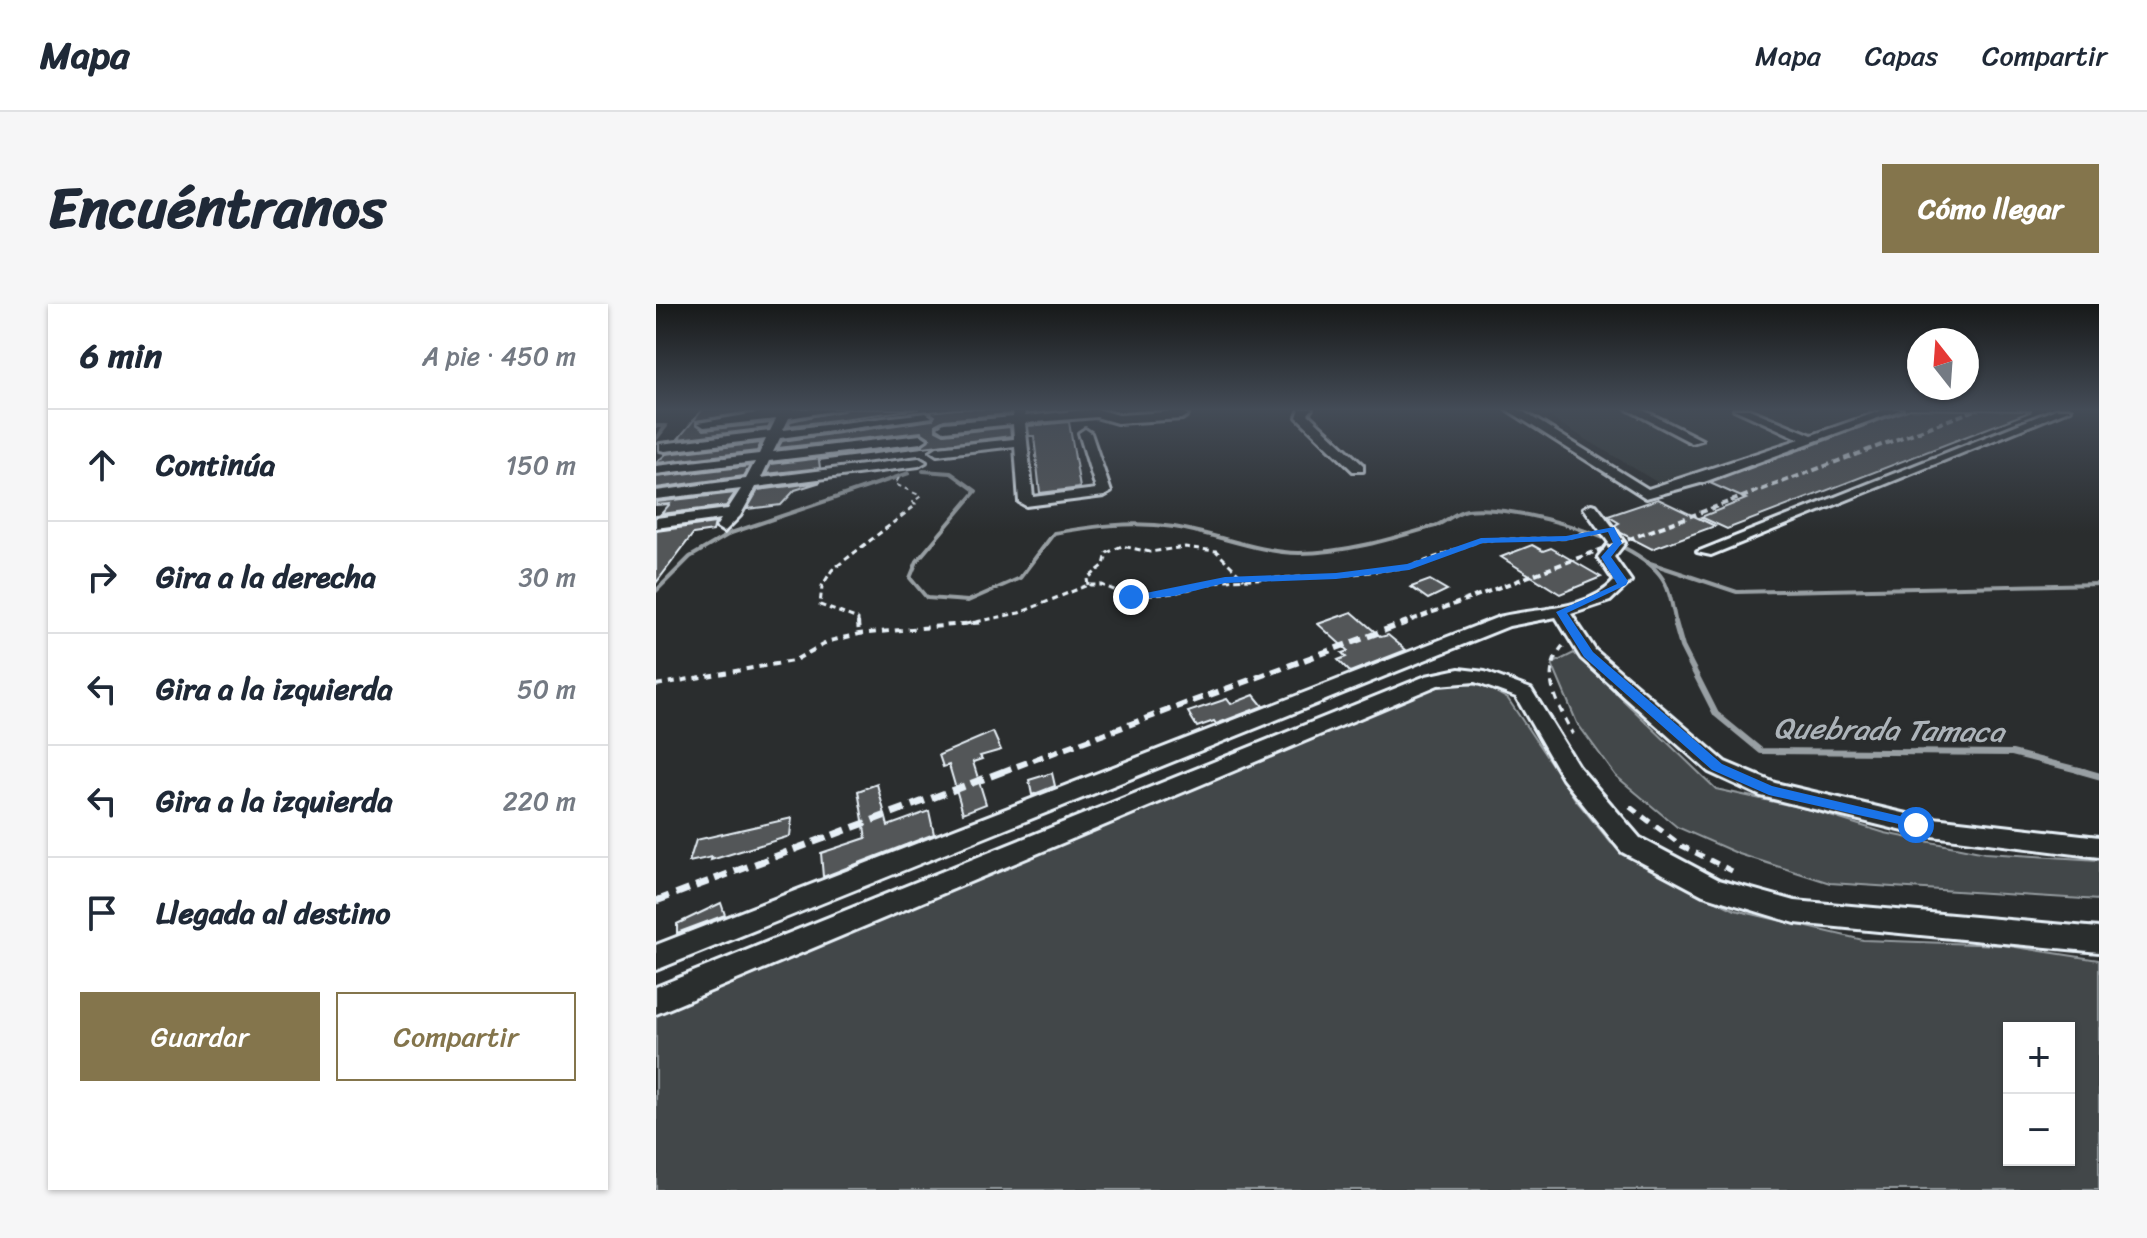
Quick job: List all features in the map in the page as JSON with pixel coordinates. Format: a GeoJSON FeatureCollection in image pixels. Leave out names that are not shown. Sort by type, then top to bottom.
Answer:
{"type":"FeatureCollection","features":[{"type":"Feature","properties":{"kind":"street"},"geometry":{"type":"LineString","coordinates":[[656,495],[687,450]]}},
{"type":"Feature","properties":{"kind":"street"},"geometry":{"type":"LineString","coordinates":[[724,527],[735,513],[768,450]]}},
{"type":"Feature","properties":{"kind":"street"},"geometry":{"type":"LineString","coordinates":[[656,470],[827,450]]}},
{"type":"Feature","properties":{"kind":"street"},"geometry":{"type":"LineString","coordinates":[[656,495],[918,468],[920,450]]}},
{"type":"Feature","properties":{"kind":"street"},"geometry":{"type":"LineString","coordinates":[[937,451],[943,450]]}},
{"type":"Feature","properties":{"kind":"street"},"geometry":{"type":"LineString","coordinates":[[1020,450],[1026,502],[1104,492],[1091,450]]}},
{"type":"Feature","properties":{"kind":"street"},"geometry":{"type":"LineString","coordinates":[[1339,450],[1358,468]]}},
{"type":"Feature","properties":{"kind":"street"},"geometry":{"type":"LineString","coordinates":[[1577,450],[1646,494],[1777,450]]}},
{"type":"Feature","properties":{"kind":"street"},"geometry":{"type":"LineString","coordinates":[[1705,552],[1961,450]]}},
{"type":"Feature","properties":{"kind":"street"},"geometry":{"type":"LineString","coordinates":[[656,958],[1505,621],[1561,612],[1621,585],[1623,581],[1606,557],[1617,543],[1610,529],[1591,508]]}},
{"type":"Feature","properties":{"kind":"street"},"geometry":{"type":"LineString","coordinates":[[656,523],[735,513]]}},
{"type":"Feature","properties":{"kind":"street"},"geometry":{"type":"LineString","coordinates":[[1561,612],[1588,654],[1717,767],[1769,790],[1916,825],[2099,847]]}},
{"type":"Feature","properties":{"kind":"street"},"geometry":{"type":"LineString","coordinates":[[656,1001],[1433,680],[1459,675],[1497,681],[1524,693],[1571,773],[1631,845],[1712,888],[1795,912],[2099,940]]}},
{"type":"Feature","properties":{"kind":"path"},"geometry":{"type":"LineString","coordinates":[[859,634],[858,619],[820,605],[822,586],[832,570],[916,505],[913,502],[921,496],[918,493],[895,484],[918,468]]}},
{"type":"Feature","properties":{"kind":"path"},"geometry":{"type":"LineString","coordinates":[[656,685],[793,661],[830,641],[859,634],[983,622],[1019,613],[1088,585],[1102,585],[1131,597],[1174,593],[1244,579],[1336,576],[1409,567],[1481,540],[1566,538],[1610,529]]}},
{"type":"Feature","properties":{"kind":"path"},"geometry":{"type":"LineString","coordinates":[[1088,585],[1087,579],[1104,565],[1107,553],[1122,546],[1150,552],[1185,547],[1216,551],[1244,579]]}},
{"type":"Feature","properties":{"kind":"path"},"geometry":{"type":"LineString","coordinates":[[1573,635],[1550,658],[1547,670],[1575,738]]}},
{"type":"Feature","properties":{"kind":"path"},"geometry":{"type":"LineString","coordinates":[[1620,797],[1641,818],[1682,846],[1746,876]]}},
{"type":"Feature","properties":{"kind":"shaded area"},"geometry":{"type":"Polygon","coordinates":[[[1604,450],[1756,450],[1660,484],[1604,450]]]}},
{"type":"Feature","properties":{"kind":"shaded area"},"geometry":{"type":"Polygon","coordinates":[[[1574,653],[1716,789],[1811,810],[1885,833],[1985,853],[2099,860],[2099,900],[1830,883],[1739,854],[1677,827],[1616,776],[1577,723],[1552,664],[1574,653]]]}},
{"type":"Feature","properties":{"kind":"shaded area"},"geometry":{"type":"Polygon","coordinates":[[[1452,683],[1485,686],[1508,699],[1575,799],[1611,843],[1665,876],[1735,910],[1863,940],[2003,945],[2099,960],[2099,1190],[656,1190],[656,1004],[1423,691],[1452,683]]]}},
{"type":"Feature","properties":{"kind":"building"},"geometry":{"type":"Polygon","coordinates":[[[698,450],[757,450],[656,463],[666,454],[698,450]]]}},
{"type":"Feature","properties":{"kind":"building"},"geometry":{"type":"Polygon","coordinates":[[[896,450],[819,460],[820,468],[766,474],[771,464],[896,450]]]}},
{"type":"Feature","properties":{"kind":"building"},"geometry":{"type":"Polygon","coordinates":[[[1036,450],[1074,450],[1080,488],[1040,493],[1036,450]]]}},
{"type":"Feature","properties":{"kind":"building"},"geometry":{"type":"Polygon","coordinates":[[[1798,450],[1930,450],[1727,529],[1701,517],[1746,499],[1710,483],[1798,450]]]}},
{"type":"Feature","properties":{"kind":"building"},"geometry":{"type":"Polygon","coordinates":[[[750,466],[744,476],[656,488],[656,477],[750,466]]]}},
{"type":"Feature","properties":{"kind":"building"},"geometry":{"type":"Polygon","coordinates":[[[821,482],[795,490],[781,505],[747,509],[758,490],[821,482]]]}},
{"type":"Feature","properties":{"kind":"building"},"geometry":{"type":"Polygon","coordinates":[[[735,493],[726,506],[661,514],[670,504],[656,505],[656,502],[735,493]]]}},
{"type":"Feature","properties":{"kind":"building"},"geometry":{"type":"Polygon","coordinates":[[[1658,499],[1715,526],[1652,549],[1621,533],[1615,525],[1619,523],[1608,516],[1658,499]]]}},
{"type":"Feature","properties":{"kind":"building"},"geometry":{"type":"Polygon","coordinates":[[[715,523],[713,531],[693,534],[656,583],[656,531],[715,523]]]}},
{"type":"Feature","properties":{"kind":"building"},"geometry":{"type":"Polygon","coordinates":[[[1532,545],[1543,551],[1551,548],[1601,577],[1560,594],[1501,557],[1532,545]]]}},
{"type":"Feature","properties":{"kind":"building"},"geometry":{"type":"Polygon","coordinates":[[[1430,580],[1447,590],[1428,599],[1411,587],[1430,580]]]}},
{"type":"Feature","properties":{"kind":"building"},"geometry":{"type":"Polygon","coordinates":[[[1352,612],[1381,637],[1388,635],[1406,650],[1350,672],[1338,660],[1346,657],[1342,653],[1348,651],[1318,624],[1352,612]]]}},
{"type":"Feature","properties":{"kind":"building"},"geometry":{"type":"Polygon","coordinates":[[[1254,695],[1263,706],[1216,724],[1214,721],[1197,727],[1188,712],[1227,699],[1231,704],[1254,695]]]}},
{"type":"Feature","properties":{"kind":"building"},"geometry":{"type":"Polygon","coordinates":[[[993,732],[1001,750],[980,756],[982,759],[973,762],[986,804],[963,813],[949,765],[943,767],[939,755],[993,732]]]}},
{"type":"Feature","properties":{"kind":"building"},"geometry":{"type":"Polygon","coordinates":[[[1052,773],[1055,786],[1032,795],[1029,780],[1052,773]]]}},
{"type":"Feature","properties":{"kind":"building"},"geometry":{"type":"Polygon","coordinates":[[[877,784],[888,826],[929,811],[934,834],[823,877],[821,853],[866,838],[858,791],[877,784]]]}},
{"type":"Feature","properties":{"kind":"building"},"geometry":{"type":"Polygon","coordinates":[[[792,818],[790,836],[711,860],[712,857],[689,862],[696,840],[792,818]]]}},
{"type":"Feature","properties":{"kind":"building"},"geometry":{"type":"Polygon","coordinates":[[[721,903],[725,915],[677,933],[677,924],[721,903]]]}},
{"type":"Feature","properties":{"kind":"waterway","name":"Quebrada Tamaca"},"geometry":{"type":"LineString","coordinates":[[923,471],[951,473],[976,491],[917,561],[910,578],[927,598],[968,601],[1020,578],[1054,533],[1069,530],[1114,525],[1158,525],[1268,550],[1299,553],[1351,548],[1435,526],[1463,511],[1488,510],[1575,527],[1632,552],[1652,567],[1665,583],[1676,624]]}},
{"type":"Feature","properties":{"kind":"waterway","name":"Quebrada Tamaca"},"geometry":{"type":"LineString","coordinates":[[656,591],[690,557],[731,533],[909,473]]}},
{"type":"Feature","properties":{"kind":"waterway"},"geometry":{"type":"LineString","coordinates":[[1647,562],[1737,592],[2099,584]]}},
{"type":"Feature","properties":{"kind":"waterway","name":"Quebrada Tamaca"},"geometry":{"type":"LineString","coordinates":[[1675,622],[1682,647],[1716,714],[1761,751],[2012,753],[2086,772]]}},
{"type":"Feature","properties":{"kind":"waterway","name":"Quebrada Tamaca"},"geometry":{"type":"LineString","coordinates":[[2078,770],[2099,776]]}},
{"type":"Feature","properties":{"kind":"railway"},"geometry":{"type":"LineString","coordinates":[[1401,624],[1867,450]]}},
{"type":"Feature","properties":{"kind":"railway"},"geometry":{"type":"LineString","coordinates":[[1001,772],[1407,622]]}},
{"type":"Feature","properties":{"kind":"railway"},"geometry":{"type":"LineString","coordinates":[[656,901],[1007,770]]}},
{"type":"Feature","properties":{"kind":"route"},"geometry":{"type":"LineString","coordinates":[[1131,597],[1174,593],[1225,580],[1336,576],[1409,567],[1481,540],[1566,538],[1610,529],[1617,543],[1608,550],[1606,557],[1623,581],[1621,585],[1617,590],[1561,612],[1588,654],[1717,767],[1769,790],[1916,825]]}}]}
